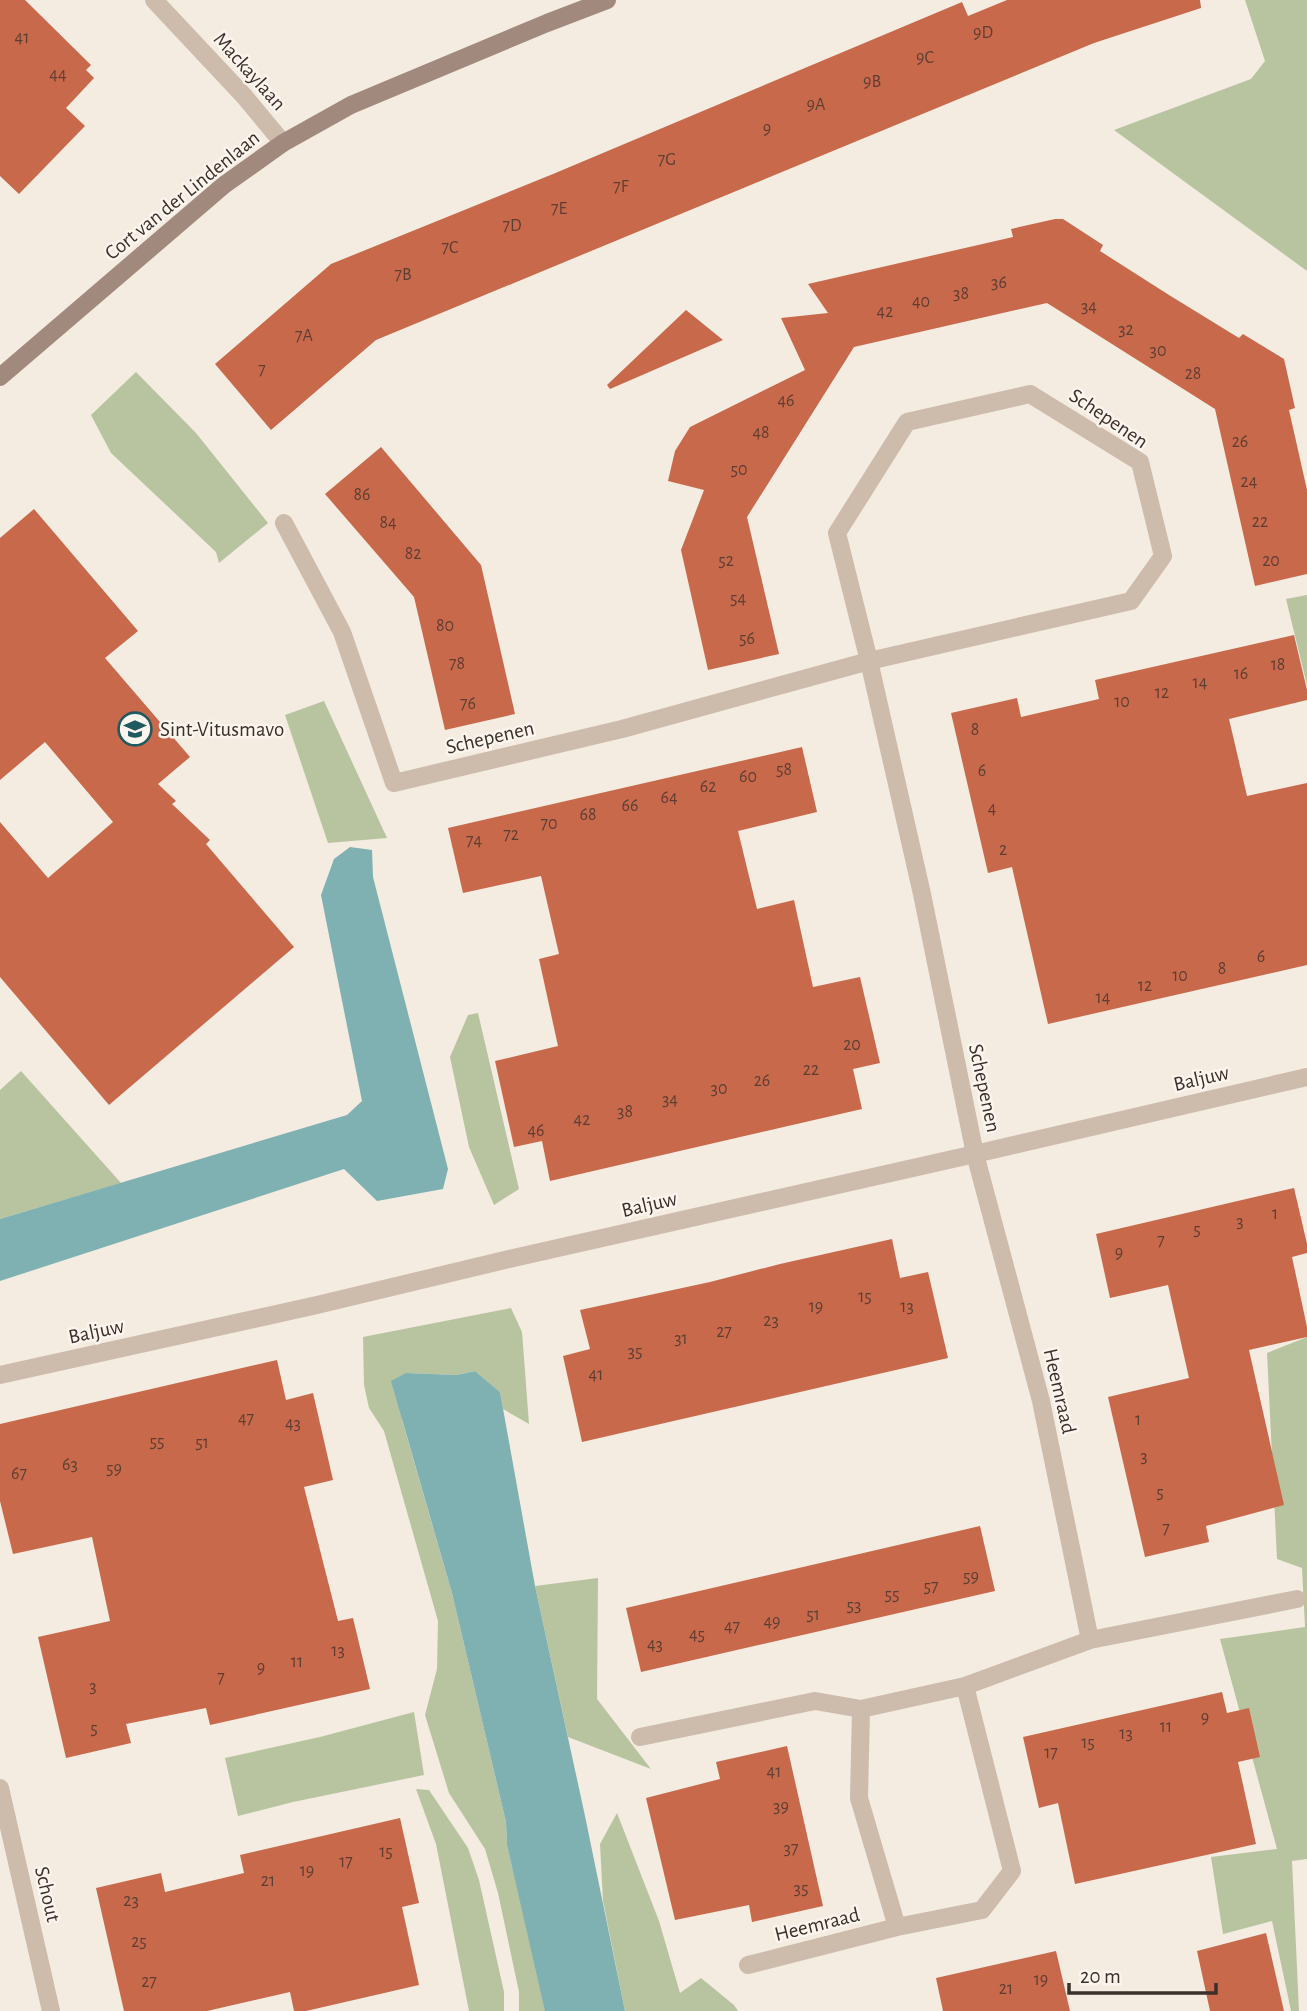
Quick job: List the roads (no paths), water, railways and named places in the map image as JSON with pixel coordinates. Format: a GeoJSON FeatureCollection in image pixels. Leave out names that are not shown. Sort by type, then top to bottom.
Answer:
{"type":"FeatureCollection","features":[{"type":"Feature","properties":{"kind":"main road","name":"Cort van der Lindenlaan"},"geometry":{"type":"LineString","coordinates":[[0,377],[224,185],[283,143],[351,105],[607,0]]}},
{"type":"Feature","properties":{"kind":"street","name":"Mackaylaan"},"geometry":{"type":"LineString","coordinates":[[153,0],[244,96],[283,143]]}},
{"type":"Feature","properties":{"kind":"street","name":"Schepenen"},"geometry":{"type":"LineString","coordinates":[[284,523],[342,632],[394,783],[622,729],[869,661],[1130,601],[1163,556],[1140,462],[1030,394],[907,422],[837,533],[869,661],[922,894],[975,1154]]}},
{"type":"Feature","properties":{"kind":"street","name":"Baljuw"},"geometry":{"type":"LineString","coordinates":[[0,1375],[317,1306],[509,1259],[1307,1077]]}},
{"type":"Feature","properties":{"kind":"street","name":"Heemraad"},"geometry":{"type":"LineString","coordinates":[[975,1154],[1041,1402],[1090,1640]]}},
{"type":"Feature","properties":{"kind":"street"},"geometry":{"type":"LineString","coordinates":[[640,1737],[815,1701],[861,1709],[965,1686],[1090,1640],[1297,1599]]}},
{"type":"Feature","properties":{"kind":"street","name":"Heemraad"},"geometry":{"type":"LineString","coordinates":[[748,1965],[897,1927],[982,1910],[1012,1871],[965,1686]]}},
{"type":"Feature","properties":{"kind":"street"},"geometry":{"type":"LineString","coordinates":[[861,1709],[859,1798],[897,1927]]}},
{"type":"Feature","properties":{"kind":"street","name":"Schout"},"geometry":{"type":"LineString","coordinates":[[0,1788],[51,2011]]}},
{"type":"Feature","properties":{"kind":"water"},"geometry":{"type":"Polygon","coordinates":[[[350,847],[372,850],[373,877],[448,1169],[443,1189],[377,1201],[344,1169],[0,1281],[0,1219],[347,1115],[362,1101],[321,895],[334,859],[350,847]]]}},
{"type":"Feature","properties":{"kind":"water"},"geometry":{"type":"Polygon","coordinates":[[[475,1371],[500,1392],[535,1586],[625,2011],[545,2011],[507,1845],[506,1822],[452,1593],[391,1381],[406,1373],[457,1375],[475,1371]]]}},
{"type":"Feature","properties":{"kind":"place","name":"Sint-Vitusmavo"},"geometry":{"type":"Point","coordinates":[135,729]}}]}
